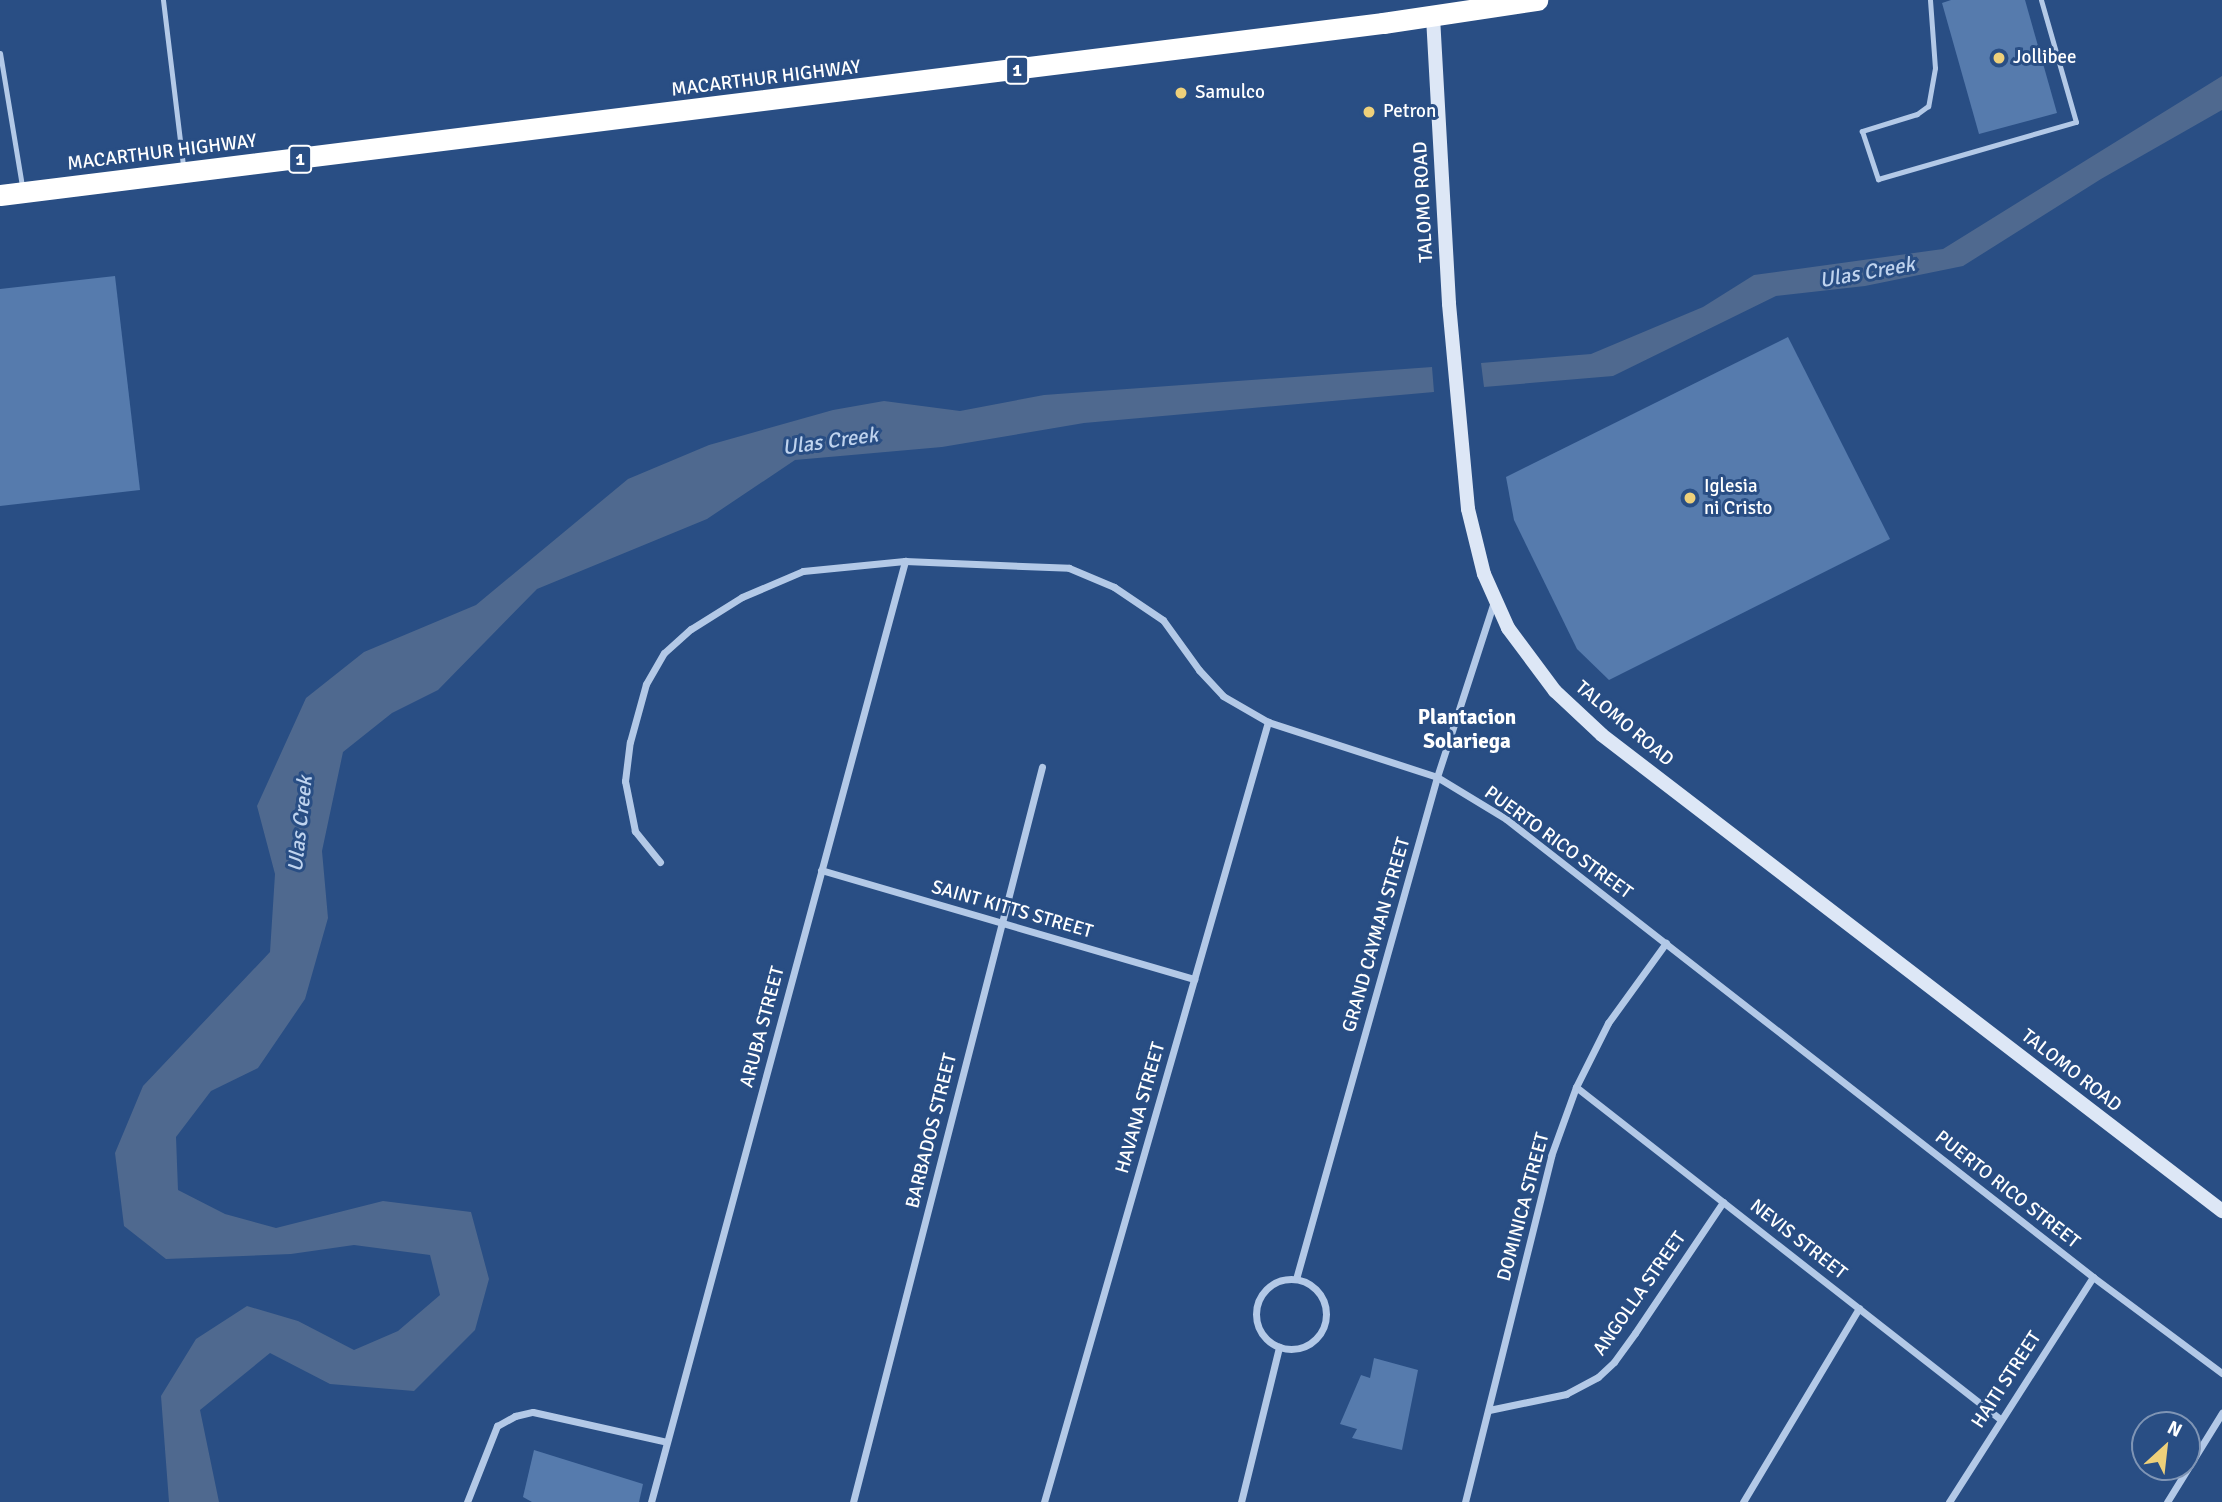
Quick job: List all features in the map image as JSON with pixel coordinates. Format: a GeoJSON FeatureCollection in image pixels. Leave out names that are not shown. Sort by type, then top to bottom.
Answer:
{"type":"FeatureCollection","features":[{"type":"Feature","properties":{"kind":"highway","name":"MACARTHUR HIGHWAY"},"geometry":{"type":"LineString","coordinates":[[0,195],[1433,8],[1537,0]]}},
{"type":"Feature","properties":{"kind":"street","name":"TALOMO ROAD"},"geometry":{"type":"LineString","coordinates":[[1433,8],[1448,290],[1460,430],[1473,534],[1494,602],[1531,662],[1555,691],[1602,735],[2222,1211]]}},
{"type":"Feature","properties":{"kind":"street","name":"PUERTO RICO STREET"},"geometry":{"type":"LineString","coordinates":[[660,862],[635,831],[625,780],[629,742],[646,684],[664,653],[691,629],[742,597],[803,571],[905,561],[1069,568],[1114,587],[1163,620],[1199,670],[1223,696],[1268,722],[1437,777],[1506,820],[2093,1277],[2222,1373]]}},
{"type":"Feature","properties":{"kind":"street","name":"ARUBA STREET"},"geometry":{"type":"LineString","coordinates":[[651,1502],[905,561]]}},
{"type":"Feature","properties":{"kind":"street","name":"GRAND CAYMAN STREET"},"geometry":{"type":"LineString","coordinates":[[1296,1279],[1437,777],[1494,602]]}},
{"type":"Feature","properties":{"kind":"street","name":"HAVANA STREET"},"geometry":{"type":"LineString","coordinates":[[1044,1502],[1268,722]]}},
{"type":"Feature","properties":{"kind":"street","name":"BARBADOS STREET"},"geometry":{"type":"LineString","coordinates":[[853,1502],[1042,767]]}},
{"type":"Feature","properties":{"kind":"street","name":"SAINT KITTS STREET"},"geometry":{"type":"LineString","coordinates":[[821,870],[1194,979]]}},
{"type":"Feature","properties":{"kind":"street","name":"DOMINICA STREET"},"geometry":{"type":"LineString","coordinates":[[1465,1502],[1551,1156],[1576,1087],[1608,1023],[1667,943]]}},
{"type":"Feature","properties":{"kind":"street","name":"NEVIS STREET"},"geometry":{"type":"LineString","coordinates":[[1576,1087],[2000,1419]]}},
{"type":"Feature","properties":{"kind":"street","name":"ANGOLLA STREET"},"geometry":{"type":"LineString","coordinates":[[1489,1410],[1566,1394],[1598,1377],[1635,1333],[1723,1202]]}},
{"type":"Feature","properties":{"kind":"street","name":"HAITI STREET"},"geometry":{"type":"LineString","coordinates":[[1949,1502],[2093,1277]]}},
{"type":"Feature","properties":{"kind":"street"},"geometry":{"type":"LineString","coordinates":[[1284,1279],[1296,1279],[1308,1283],[1318,1292],[1326,1314],[1321,1331],[1314,1341],[1303,1347],[1279,1347],[1262,1334],[1255,1310],[1266,1289],[1284,1279]]}},
{"type":"Feature","properties":{"kind":"street"},"geometry":{"type":"LineString","coordinates":[[1743,1502],[1859,1308]]}},
{"type":"Feature","properties":{"kind":"street"},"geometry":{"type":"LineString","coordinates":[[1241,1502],[1279,1347]]}},
{"type":"Feature","properties":{"kind":"street"},"geometry":{"type":"LineString","coordinates":[[467,1502],[497,1426],[515,1416],[533,1412],[667,1442]]}},
{"type":"Feature","properties":{"kind":"street"},"geometry":{"type":"LineString","coordinates":[[2166,1502],[2222,1413]]}},
{"type":"Feature","properties":{"kind":"lane"},"geometry":{"type":"LineString","coordinates":[[163,0],[184,173]]}},
{"type":"Feature","properties":{"kind":"lane"},"geometry":{"type":"LineString","coordinates":[[1930,0],[1935,68],[1928,106],[1917,114],[1862,131],[1878,179],[2076,122],[2041,0]]}},
{"type":"Feature","properties":{"kind":"lane"},"geometry":{"type":"LineString","coordinates":[[0,52],[23,192]]}},
{"type":"Feature","properties":{"kind":"water","name":"Ulas Creek"},"geometry":{"type":"Polygon","coordinates":[[[2222,76],[2222,110],[2101,179],[1963,266],[1865,286],[1776,296],[1613,376],[1484,387],[1481,363],[1591,354],[1703,307],[1754,275],[1943,249],[2222,76]]]}},
{"type":"Feature","properties":{"kind":"water","name":"Ulas Creek"},"geometry":{"type":"Polygon","coordinates":[[[1432,367],[1434,392],[1084,423],[942,447],[795,460],[707,519],[537,589],[438,690],[392,713],[343,752],[322,851],[328,918],[305,999],[258,1068],[211,1091],[176,1137],[178,1190],[225,1214],[276,1228],[383,1201],[471,1212],[489,1279],[475,1330],[414,1391],[330,1384],[270,1353],[200,1410],[219,1502],[169,1502],[161,1396],[196,1339],[247,1306],[298,1321],[354,1350],[398,1331],[440,1295],[430,1255],[354,1245],[291,1254],[166,1259],[124,1226],[115,1153],[143,1086],[270,952],[275,874],[257,806],[306,698],[364,652],[476,605],[628,479],[709,445],[833,410],[884,401],[960,411],[1044,395],[1432,367]]]}},
{"type":"Feature","properties":{"kind":"building","name":"Jollibee"},"geometry":{"type":"Polygon","coordinates":[[[1951,0],[2025,0],[2057,113],[1979,134],[1942,3],[1951,0]]]}},
{"type":"Feature","properties":{"kind":"building"},"geometry":{"type":"Polygon","coordinates":[[[115,276],[140,490],[0,506],[0,289],[115,276]]]}},
{"type":"Feature","properties":{"kind":"building","name":"Iglesia ni Cristo"},"geometry":{"type":"Polygon","coordinates":[[[1788,337],[1890,539],[1609,680],[1577,649],[1514,520],[1506,477],[1788,337]]]}},
{"type":"Feature","properties":{"kind":"building"},"geometry":{"type":"Polygon","coordinates":[[[1374,1358],[1418,1370],[1402,1450],[1352,1438],[1357,1429],[1340,1424],[1361,1375],[1370,1378],[1374,1358]]]}},
{"type":"Feature","properties":{"kind":"building"},"geometry":{"type":"Polygon","coordinates":[[[534,1450],[643,1484],[639,1502],[532,1502],[523,1497],[534,1450]]]}},
{"type":"Feature","properties":{"kind":"place","name":"Jollibee"},"geometry":{"type":"Point","coordinates":[1999,58]}},
{"type":"Feature","properties":{"kind":"place","name":"Samulco"},"geometry":{"type":"Point","coordinates":[1181,93]}},
{"type":"Feature","properties":{"kind":"place","name":"Petron"},"geometry":{"type":"Point","coordinates":[1369,112]}},
{"type":"Feature","properties":{"kind":"place","name":"Iglesia ni Cristo"},"geometry":{"type":"Point","coordinates":[1690,498]}},
{"type":"Feature","properties":{"kind":"district","name":"Plantacion Solariega"},"geometry":{"type":"Point","coordinates":[1467,729]}}]}
